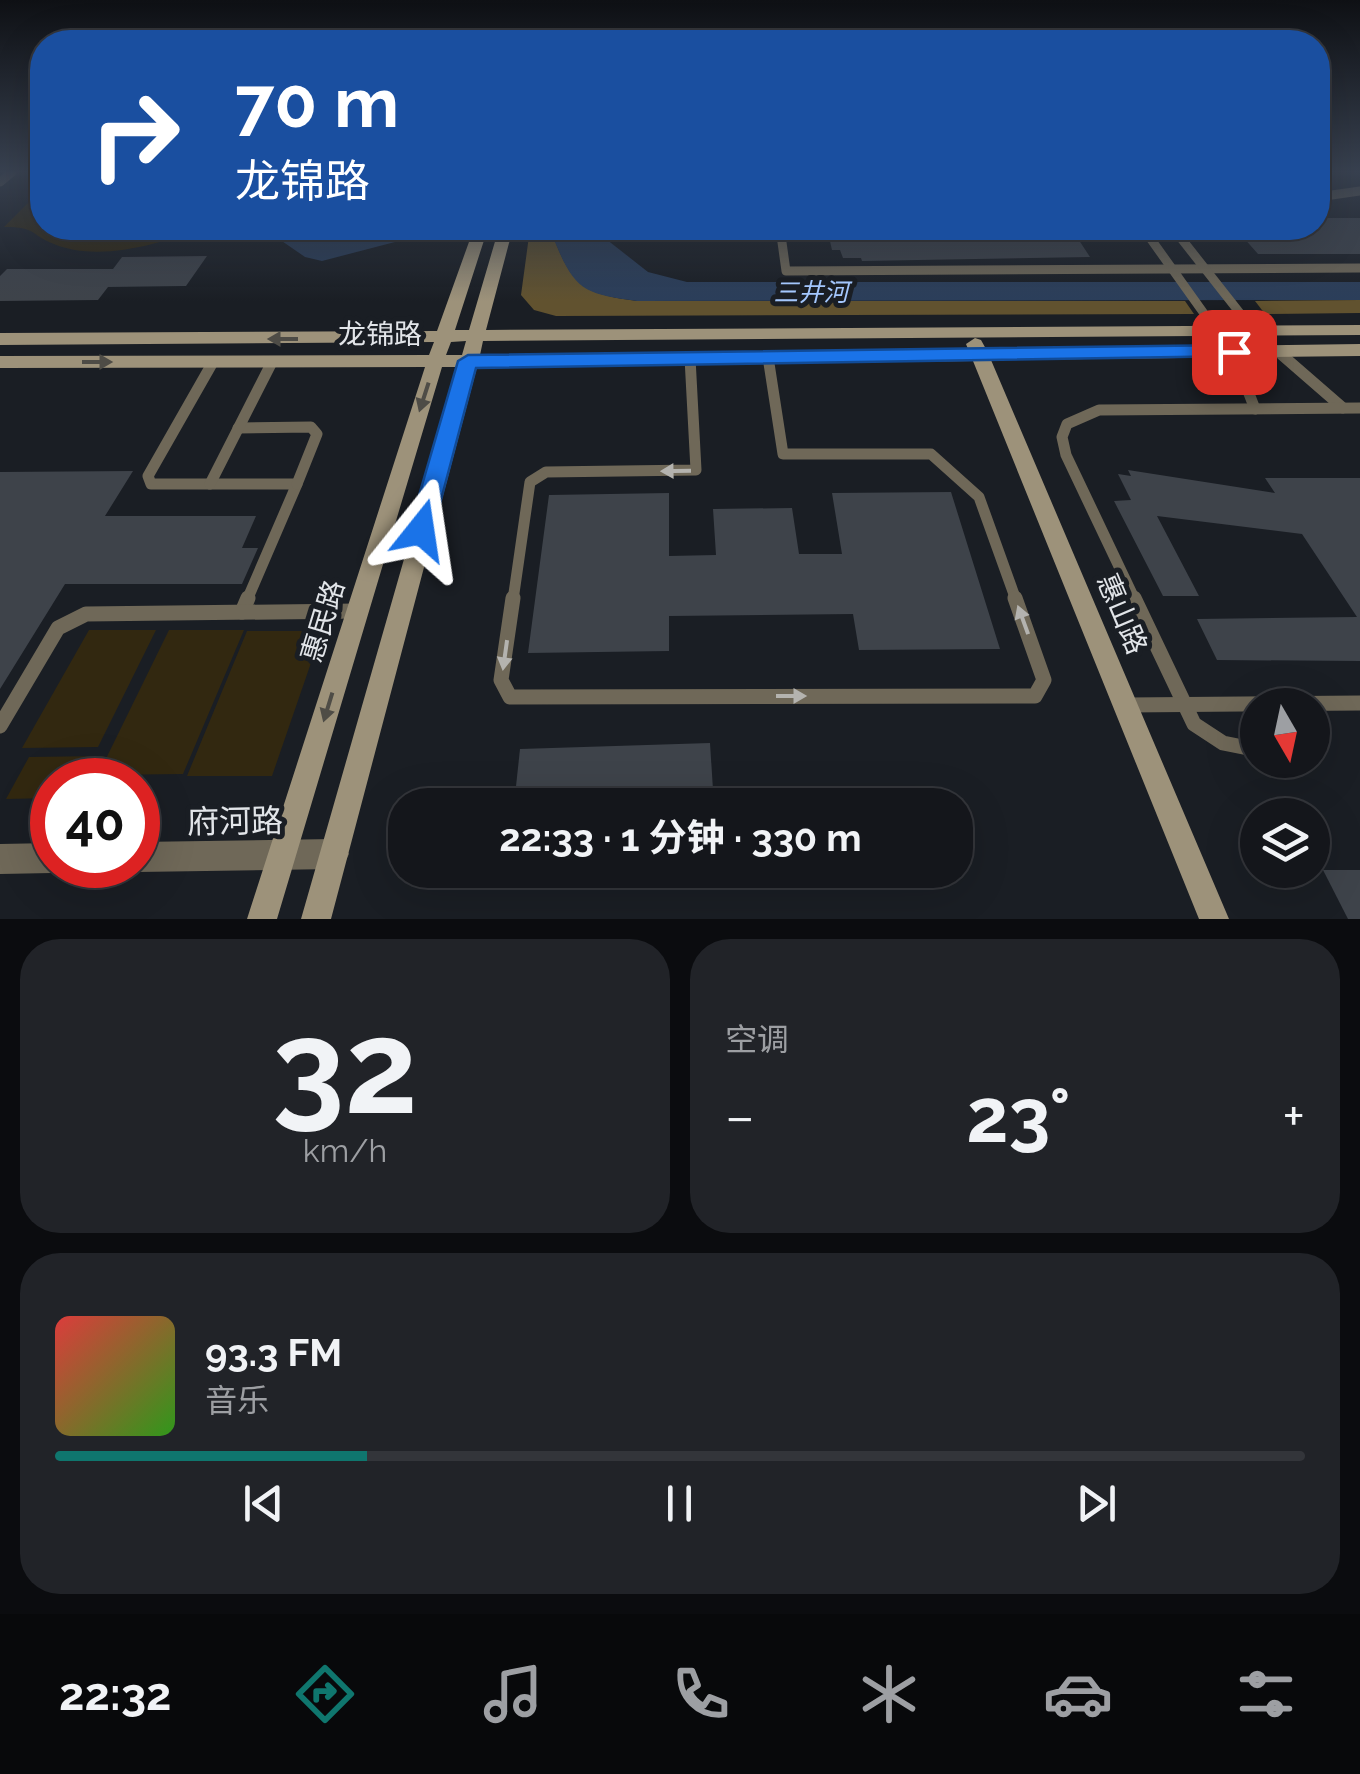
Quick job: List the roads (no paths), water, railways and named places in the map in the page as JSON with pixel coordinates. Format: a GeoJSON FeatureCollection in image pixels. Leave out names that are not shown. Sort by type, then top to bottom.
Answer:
{"type":"FeatureCollection","features":[{"type":"Feature","properties":{"kind":"main road","name":"惠民路"},"geometry":{"type":"LineString","coordinates":[[262,919],[436,361],[478,240]]}},
{"type":"Feature","properties":{"kind":"main road"},"geometry":{"type":"LineString","coordinates":[[316,919],[502,240]]}},
{"type":"Feature","properties":{"kind":"main road","name":"龙锦路"},"geometry":{"type":"LineString","coordinates":[[0,339],[445,338],[472,350],[690,358],[1220,331],[1360,330]]}},
{"type":"Feature","properties":{"kind":"main road","name":"龙锦路"},"geometry":{"type":"LineString","coordinates":[[0,362],[436,361],[472,350],[975,344],[1234,352],[1360,350]]}},
{"type":"Feature","properties":{"kind":"main road","name":"惠山路"},"geometry":{"type":"LineString","coordinates":[[975,344],[1214,919]]}},
{"type":"Feature","properties":{"kind":"street","name":"府河路"},"geometry":{"type":"LineString","coordinates":[[160,857],[334,854]]}},
{"type":"Feature","properties":{"kind":"street"},"geometry":{"type":"LineString","coordinates":[[0,859],[30,858]]}},
{"type":"Feature","properties":{"kind":"lane"},"geometry":{"type":"LineString","coordinates":[[782,240],[786,271],[1210,274],[1360,268]]}},
{"type":"Feature","properties":{"kind":"lane"},"geometry":{"type":"LineString","coordinates":[[1152,240],[1234,352],[1255,408]]}},
{"type":"Feature","properties":{"kind":"lane"},"geometry":{"type":"LineString","coordinates":[[1183,240],[1273,351],[1343,408]]}},
{"type":"Feature","properties":{"kind":"lane"},"geometry":{"type":"LineString","coordinates":[[690,358],[696,470],[546,472],[530,482],[501,680],[510,697],[1034,696],[1044,680],[979,497],[931,454],[783,454],[768,357]]}},
{"type":"Feature","properties":{"kind":"lane"},"geometry":{"type":"LineString","coordinates":[[213,362],[148,476],[151,484],[297,484]]}},
{"type":"Feature","properties":{"kind":"lane"},"geometry":{"type":"LineString","coordinates":[[210,484],[272,362]]}},
{"type":"Feature","properties":{"kind":"lane"},"geometry":{"type":"LineString","coordinates":[[1240,750],[1216,742],[1194,724],[1066,456],[1062,437],[1067,424],[1100,410],[1360,408]]}},
{"type":"Feature","properties":{"kind":"lane"},"geometry":{"type":"LineString","coordinates":[[238,428],[311,427],[318,434],[242,612]]}},
{"type":"Feature","properties":{"kind":"lane"},"geometry":{"type":"LineString","coordinates":[[0,726],[58,628],[86,614],[358,610]]}},
{"type":"Feature","properties":{"kind":"lane"},"geometry":{"type":"LineString","coordinates":[[1128,705],[1360,703]]}},
{"type":"Feature","properties":{"kind":"water"},"geometry":{"type":"Polygon","coordinates":[[[280,240],[403,240],[322,261],[305,257],[280,240]]]}},
{"type":"Feature","properties":{"kind":"water","name":"三井河"},"geometry":{"type":"Polygon","coordinates":[[[549,240],[607,240],[648,272],[687,282],[1360,282],[1360,300],[637,301],[605,296],[584,287],[569,271],[555,242],[549,240]]]}}]}
